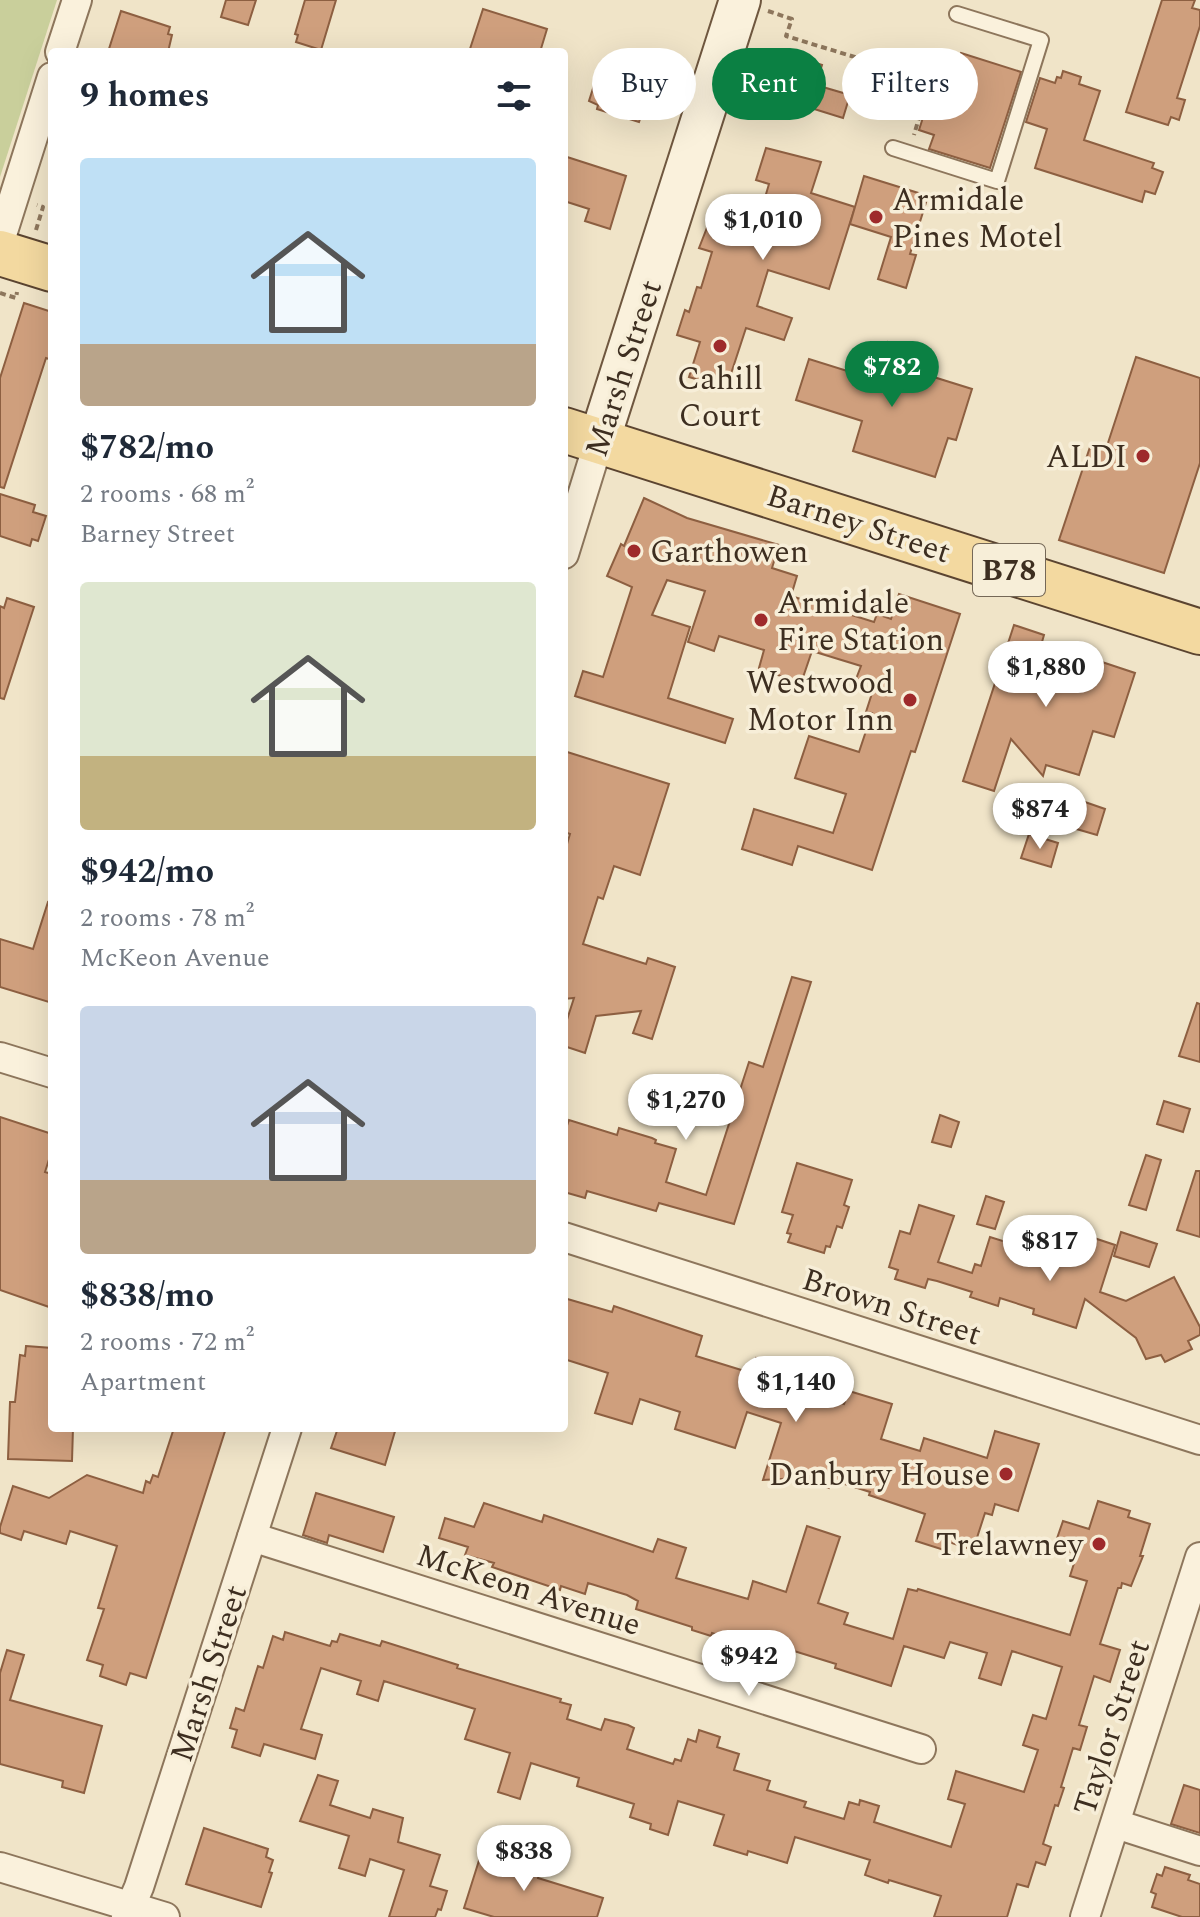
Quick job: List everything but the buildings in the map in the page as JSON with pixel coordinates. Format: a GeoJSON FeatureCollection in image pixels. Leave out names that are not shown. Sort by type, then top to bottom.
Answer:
{"type":"FeatureCollection","features":[{"type":"Feature","properties":{"kind":"main road","name":"Marsh Street"},"geometry":{"type":"LineString","coordinates":[[582,435],[752,5]]}},
{"type":"Feature","properties":{"kind":"main road"},"geometry":{"type":"LineString","coordinates":[[1,280],[48,252]]}},
{"type":"Feature","properties":{"kind":"main road","name":"Barney Street"},"geometry":{"type":"LineString","coordinates":[[582,435],[1200,632]]}},
{"type":"Feature","properties":{"kind":"street"},"geometry":{"type":"LineString","coordinates":[[61,48],[77,0]]}},
{"type":"Feature","properties":{"kind":"street"},"geometry":{"type":"LineString","coordinates":[[0,241],[48,90]]}},
{"type":"Feature","properties":{"kind":"street","name":"Marsh Street"},"geometry":{"type":"LineString","coordinates":[[568,528],[582,435]]}},
{"type":"Feature","properties":{"kind":"street"},"geometry":{"type":"LineString","coordinates":[[0,1057],[48,1072]]}},
{"type":"Feature","properties":{"kind":"street","name":"Brown Street"},"geometry":{"type":"LineString","coordinates":[[568,1238],[1200,1440]]}},
{"type":"Feature","properties":{"kind":"street","name":"Marsh Street"},"geometry":{"type":"LineString","coordinates":[[128,1911],[286,1432]]}},
{"type":"Feature","properties":{"kind":"street","name":"McKeon Avenue"},"geometry":{"type":"LineString","coordinates":[[252,1537],[921,1749]]}},
{"type":"Feature","properties":{"kind":"street","name":"Taylor Street"},"geometry":{"type":"LineString","coordinates":[[1085,1917],[1200,1557]]}},
{"type":"Feature","properties":{"kind":"street"},"geometry":{"type":"LineString","coordinates":[[1116,1824],[1200,1851]]}},
{"type":"Feature","properties":{"kind":"street"},"geometry":{"type":"LineString","coordinates":[[0,1867],[128,1911],[165,1917]]}},
{"type":"Feature","properties":{"kind":"lane"},"geometry":{"type":"LineString","coordinates":[[893,148],[997,181],[1041,40],[957,14]]}},
{"type":"Feature","properties":{"kind":"path"},"geometry":{"type":"LineString","coordinates":[[752,5],[792,19],[786,36],[930,80],[912,135],[926,140]]}},
{"type":"Feature","properties":{"kind":"path"},"geometry":{"type":"LineString","coordinates":[[35,204],[43,207],[36,231],[48,249]]}},
{"type":"Feature","properties":{"kind":"green space"},"geometry":{"type":"Polygon","coordinates":[[[0,0],[57,0],[0,177],[0,0]]]}},
{"type":"Feature","properties":{"kind":"place","name":"Armidale Pines Motel"},"geometry":{"type":"Point","coordinates":[876,217]}},
{"type":"Feature","properties":{"kind":"place","name":"Cahill Court"},"geometry":{"type":"Point","coordinates":[720,346]}},
{"type":"Feature","properties":{"kind":"place","name":"ALDI"},"geometry":{"type":"Point","coordinates":[1143,456]}},
{"type":"Feature","properties":{"kind":"place","name":"Garthowen"},"geometry":{"type":"Point","coordinates":[634,551]}},
{"type":"Feature","properties":{"kind":"place","name":"Armidale Fire Station"},"geometry":{"type":"Point","coordinates":[761,620]}},
{"type":"Feature","properties":{"kind":"place","name":"Westwood Motor Inn"},"geometry":{"type":"Point","coordinates":[910,700]}},
{"type":"Feature","properties":{"kind":"place","name":"Danbury House"},"geometry":{"type":"Point","coordinates":[1006,1474]}},
{"type":"Feature","properties":{"kind":"place","name":"Trelawney"},"geometry":{"type":"Point","coordinates":[1099,1544]}}]}
